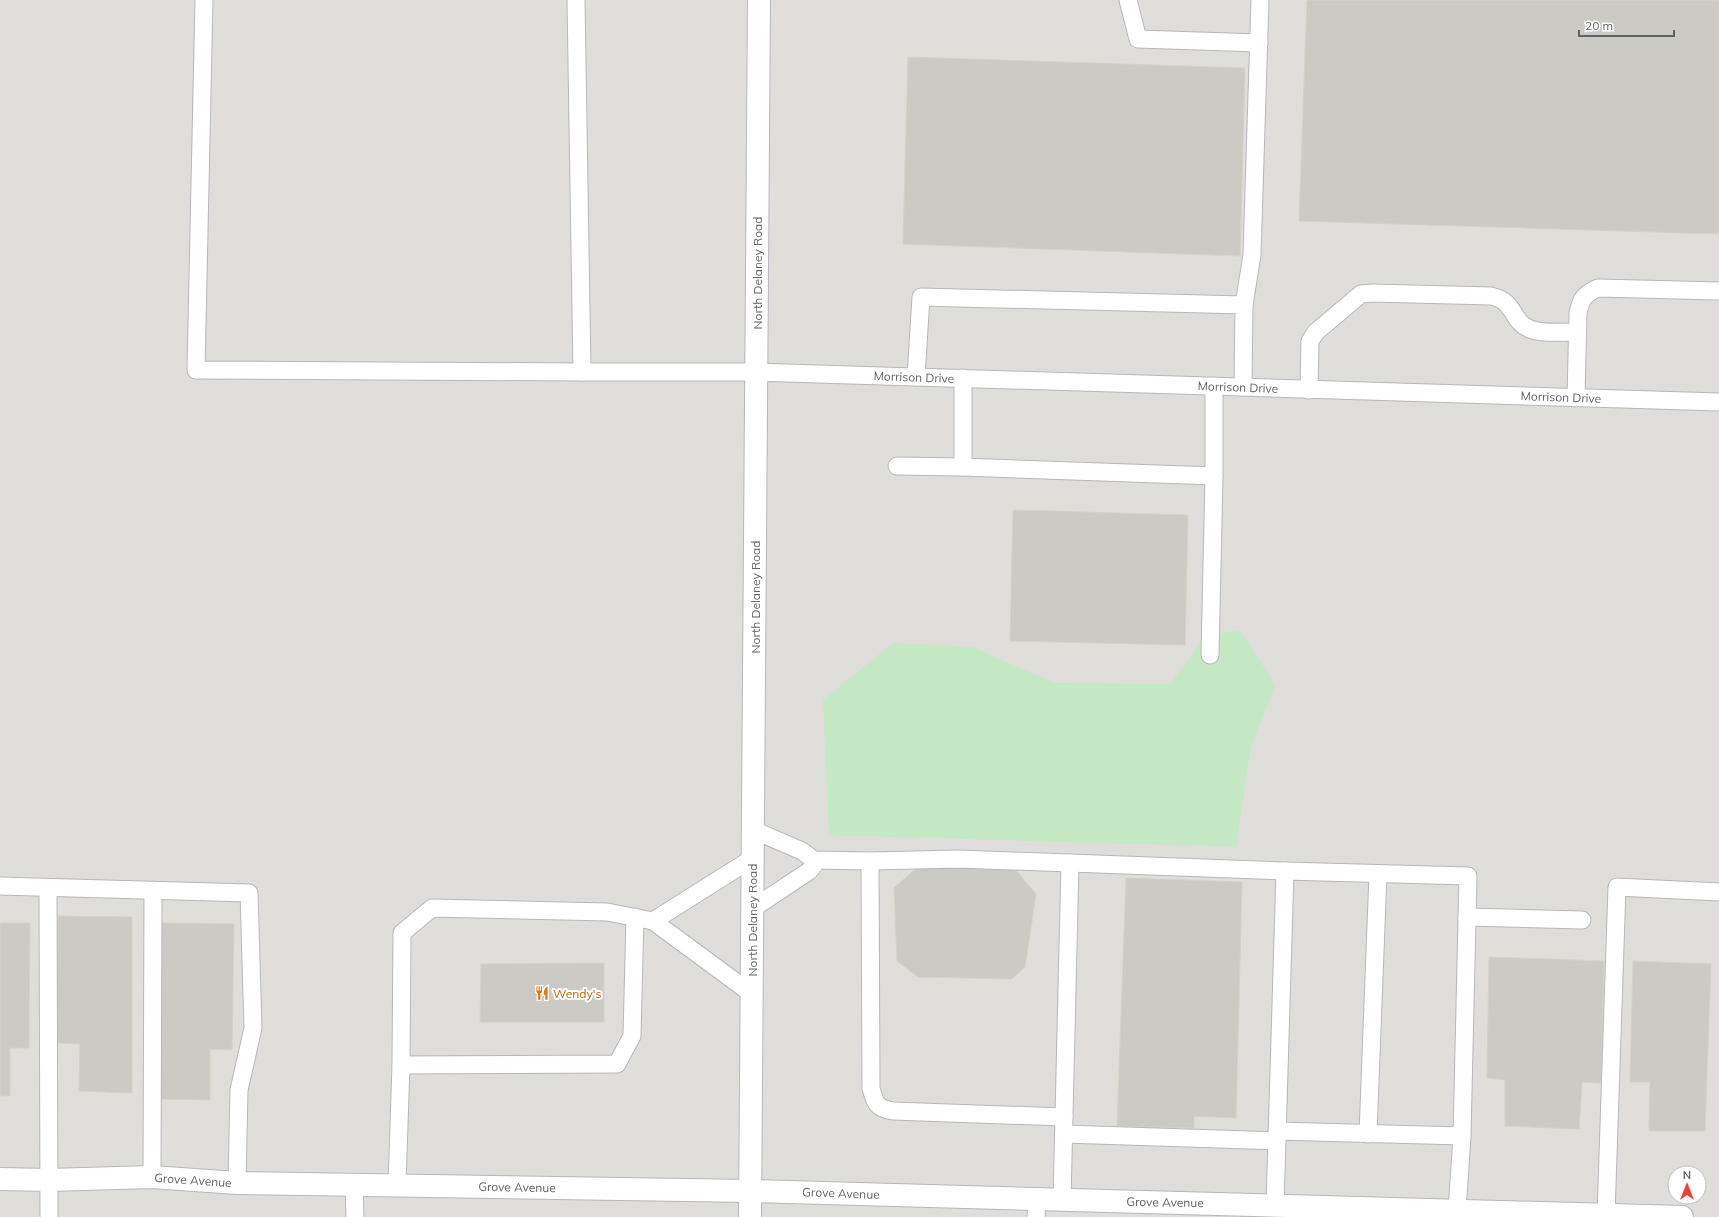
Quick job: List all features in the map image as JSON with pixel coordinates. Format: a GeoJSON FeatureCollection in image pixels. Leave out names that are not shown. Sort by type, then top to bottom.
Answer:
{"type":"FeatureCollection","features":[{"type":"Feature","properties":{"kind":"street","name":"North Delaney Road"},"geometry":{"type":"LineString","coordinates":[[750,1217],[759,0]]}},
{"type":"Feature","properties":{"kind":"street","name":"Grove Avenue"},"geometry":{"type":"LineString","coordinates":[[0,1179],[49,1180],[152,1177],[237,1183],[750,1191],[1037,1208],[1062,1200],[1227,1210],[1275,1205],[1504,1214],[1682,1217]]}},
{"type":"Feature","properties":{"kind":"lane","name":"Morrison Drive"},"geometry":{"type":"LineString","coordinates":[[204,0],[196,370],[756,372],[1719,402]]}},
{"type":"Feature","properties":{"kind":"lane"},"geometry":{"type":"LineString","coordinates":[[576,0],[582,372]]}},
{"type":"Feature","properties":{"kind":"lane"},"geometry":{"type":"LineString","coordinates":[[1128,0],[1138,39],[1259,43]]}},
{"type":"Feature","properties":{"kind":"lane"},"geometry":{"type":"LineString","coordinates":[[1244,387],[1244,305],[1252,255],[1260,0]]}},
{"type":"Feature","properties":{"kind":"lane"},"geometry":{"type":"LineString","coordinates":[[1576,398],[1578,313],[1581,300],[1588,292],[1598,288],[1719,292]]}},
{"type":"Feature","properties":{"kind":"lane"},"geometry":{"type":"LineString","coordinates":[[1309,390],[1310,341],[1325,323],[1361,294],[1491,296],[1501,298],[1512,308],[1519,322],[1531,330],[1577,332]]}},
{"type":"Feature","properties":{"kind":"lane"},"geometry":{"type":"LineString","coordinates":[[916,377],[921,297],[1244,305]]}},
{"type":"Feature","properties":{"kind":"lane"},"geometry":{"type":"LineString","coordinates":[[963,378],[963,467]]}},
{"type":"Feature","properties":{"kind":"lane"},"geometry":{"type":"LineString","coordinates":[[1210,655],[1214,476],[1214,386]]}},
{"type":"Feature","properties":{"kind":"lane"},"geometry":{"type":"LineString","coordinates":[[897,466],[1214,476]]}},
{"type":"Feature","properties":{"kind":"lane"},"geometry":{"type":"LineString","coordinates":[[753,830],[802,851],[814,860],[870,861],[959,859],[1468,876],[1462,1136],[1457,1211]]}},
{"type":"Feature","properties":{"kind":"lane"},"geometry":{"type":"LineString","coordinates":[[653,921],[752,858]]}},
{"type":"Feature","properties":{"kind":"lane"},"geometry":{"type":"LineString","coordinates":[[752,908],[810,871],[814,865],[814,860]]}},
{"type":"Feature","properties":{"kind":"lane"},"geometry":{"type":"LineString","coordinates":[[870,861],[871,1088],[875,1101],[882,1109],[893,1111],[1064,1117]]}},
{"type":"Feature","properties":{"kind":"lane"},"geometry":{"type":"LineString","coordinates":[[1062,1200],[1070,863]]}},
{"type":"Feature","properties":{"kind":"lane"},"geometry":{"type":"LineString","coordinates":[[1275,1205],[1285,871]]}},
{"type":"Feature","properties":{"kind":"lane"},"geometry":{"type":"LineString","coordinates":[[1368,1134],[1378,874]]}},
{"type":"Feature","properties":{"kind":"lane"},"geometry":{"type":"LineString","coordinates":[[0,886],[153,892],[249,893],[253,1028],[238,1090],[237,1183]]}},
{"type":"Feature","properties":{"kind":"lane"},"geometry":{"type":"LineString","coordinates":[[48,888],[49,1217]]}},
{"type":"Feature","properties":{"kind":"lane"},"geometry":{"type":"LineString","coordinates":[[1606,1215],[1617,888],[1719,892]]}},
{"type":"Feature","properties":{"kind":"lane"},"geometry":{"type":"LineString","coordinates":[[152,1177],[153,892]]}},
{"type":"Feature","properties":{"kind":"lane"},"geometry":{"type":"LineString","coordinates":[[397,1185],[401,1065],[402,933],[432,908],[607,912],[653,921],[752,994]]}},
{"type":"Feature","properties":{"kind":"lane"},"geometry":{"type":"LineString","coordinates":[[401,1065],[617,1064],[632,1036],[635,918]]}},
{"type":"Feature","properties":{"kind":"lane"},"geometry":{"type":"LineString","coordinates":[[1467,918],[1582,920]]}},
{"type":"Feature","properties":{"kind":"lane"},"geometry":{"type":"LineString","coordinates":[[1064,1134],[1277,1136],[1368,1134],[1462,1136]]}},
{"type":"Feature","properties":{"kind":"lane"},"geometry":{"type":"LineString","coordinates":[[354,1184],[355,1217]]}},
{"type":"Feature","properties":{"kind":"shaded area"},"geometry":{"type":"Polygon","coordinates":[[[0,0],[1719,0],[1719,1217],[0,1217],[0,0]]]}},
{"type":"Feature","properties":{"kind":"green space"},"geometry":{"type":"Polygon","coordinates":[[[1240,630],[1275,685],[1251,746],[1236,847],[829,835],[823,700],[893,643],[972,647],[1055,683],[1170,684],[1206,636],[1240,630]]]}},
{"type":"Feature","properties":{"kind":"building"},"geometry":{"type":"Polygon","coordinates":[[[1307,0],[1719,0],[1719,234],[1299,221],[1307,0]]]}},
{"type":"Feature","properties":{"kind":"building"},"geometry":{"type":"Polygon","coordinates":[[[908,57],[1245,68],[1240,256],[903,244],[908,57]]]}},
{"type":"Feature","properties":{"kind":"building"},"geometry":{"type":"Polygon","coordinates":[[[1013,510],[1188,515],[1185,645],[1010,641],[1013,510]]]}},
{"type":"Feature","properties":{"kind":"building"},"geometry":{"type":"Polygon","coordinates":[[[920,865],[1015,869],[1036,894],[1025,967],[1012,979],[918,977],[897,961],[894,888],[920,865]]]}},
{"type":"Feature","properties":{"kind":"building"},"geometry":{"type":"Polygon","coordinates":[[[1126,878],[1242,882],[1236,1118],[1194,1116],[1194,1128],[1117,1126],[1126,878]]]}},
{"type":"Feature","properties":{"kind":"building"},"geometry":{"type":"Polygon","coordinates":[[[58,916],[132,917],[132,1093],[79,1091],[80,1044],[57,1043],[58,916]]]}},
{"type":"Feature","properties":{"kind":"building"},"geometry":{"type":"Polygon","coordinates":[[[0,923],[30,923],[29,1048],[10,1048],[10,1096],[0,1096],[0,923]]]}},
{"type":"Feature","properties":{"kind":"building"},"geometry":{"type":"Polygon","coordinates":[[[160,923],[234,924],[232,1050],[210,1049],[210,1100],[158,1099],[160,923]]]}},
{"type":"Feature","properties":{"kind":"building"},"geometry":{"type":"Polygon","coordinates":[[[1489,957],[1604,961],[1601,1083],[1582,1082],[1579,1129],[1505,1126],[1505,1080],[1487,1078],[1489,957]]]}},
{"type":"Feature","properties":{"kind":"building"},"geometry":{"type":"Polygon","coordinates":[[[1633,961],[1711,964],[1705,1131],[1649,1131],[1650,1082],[1630,1082],[1633,961]]]}},
{"type":"Feature","properties":{"kind":"building","name":"Wendy's"},"geometry":{"type":"Polygon","coordinates":[[[604,963],[604,1022],[480,1022],[481,964],[604,963]]]}},
{"type":"Feature","properties":{"kind":"place","name":"Wendy's"},"geometry":{"type":"Point","coordinates":[542,993]}}]}
